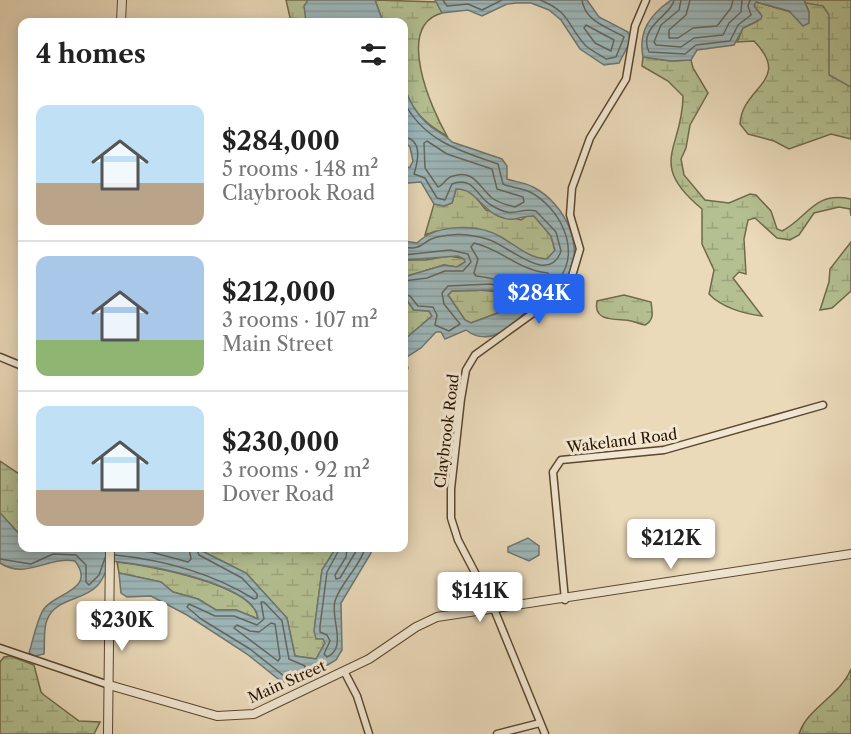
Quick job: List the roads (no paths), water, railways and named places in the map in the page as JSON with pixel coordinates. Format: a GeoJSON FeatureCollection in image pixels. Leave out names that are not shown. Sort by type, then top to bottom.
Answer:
{"type":"FeatureCollection","features":[{"type":"Feature","properties":{"kind":"street"},"geometry":{"type":"LineString","coordinates":[[121,18],[122,0]]}},
{"type":"Feature","properties":{"kind":"street","name":"Claybrook Road"},"geometry":{"type":"LineString","coordinates":[[545,734],[495,609],[458,540],[451,518],[451,489],[466,370],[483,348],[539,309],[557,294],[572,276],[580,249],[570,214],[569,198],[590,138],[626,79],[633,36],[646,0]]}},
{"type":"Feature","properties":{"kind":"street"},"geometry":{"type":"LineString","coordinates":[[0,357],[18,364]]}},
{"type":"Feature","properties":{"kind":"street","name":"Wakeland Road"},"geometry":{"type":"LineString","coordinates":[[565,600],[553,480],[555,465],[561,460],[664,450],[824,405]]}},
{"type":"Feature","properties":{"kind":"street"},"geometry":{"type":"LineString","coordinates":[[108,734],[110,552]]}},
{"type":"Feature","properties":{"kind":"street","name":"Main Street"},"geometry":{"type":"LineString","coordinates":[[109,685],[217,716],[238,717],[266,711],[369,659],[426,621],[465,611],[565,600],[851,554]]}},
{"type":"Feature","properties":{"kind":"street"},"geometry":{"type":"LineString","coordinates":[[465,611],[476,600],[483,586]]}},
{"type":"Feature","properties":{"kind":"street"},"geometry":{"type":"LineString","coordinates":[[0,648],[109,685]]}},
{"type":"Feature","properties":{"kind":"street"},"geometry":{"type":"LineString","coordinates":[[344,671],[357,696],[369,734]]}},
{"type":"Feature","properties":{"kind":"street"},"geometry":{"type":"LineString","coordinates":[[497,734],[540,723]]}},
{"type":"Feature","properties":{"kind":"water"},"geometry":{"type":"Polygon","coordinates":[[[308,0],[375,0],[382,18],[306,18],[304,6],[308,0]]]}},
{"type":"Feature","properties":{"kind":"water"},"geometry":{"type":"Polygon","coordinates":[[[435,0],[587,0],[599,17],[628,32],[631,40],[619,63],[604,65],[580,49],[561,20],[549,10],[531,3],[507,4],[482,16],[468,10],[442,13],[435,0]]]}},
{"type":"Feature","properties":{"kind":"water"},"geometry":{"type":"Polygon","coordinates":[[[671,0],[804,0],[809,12],[809,23],[803,26],[789,11],[756,2],[754,6],[762,16],[761,19],[743,28],[734,45],[697,50],[691,60],[671,61],[643,57],[642,39],[647,24],[671,0]]]}},
{"type":"Feature","properties":{"kind":"water"},"geometry":{"type":"Polygon","coordinates":[[[408,96],[425,121],[452,142],[502,159],[507,166],[507,179],[526,184],[545,194],[555,204],[570,229],[574,243],[574,257],[571,270],[564,283],[534,304],[503,331],[485,337],[466,330],[445,339],[441,332],[436,332],[421,348],[408,356],[408,337],[432,316],[429,311],[414,310],[408,302],[408,276],[444,265],[457,267],[465,262],[458,256],[408,260],[408,242],[417,243],[435,232],[446,229],[469,228],[492,232],[528,254],[540,258],[547,259],[555,250],[551,236],[534,216],[513,219],[498,216],[473,195],[456,189],[452,203],[444,206],[434,204],[421,182],[408,183],[408,167],[413,161],[408,145],[408,96]],[[491,290],[452,291],[448,295],[465,320],[471,323],[506,310],[524,294],[507,295],[491,290]]]}},
{"type":"Feature","properties":{"kind":"water"},"geometry":{"type":"Polygon","coordinates":[[[0,513],[18,533],[18,552],[204,552],[246,573],[287,618],[295,656],[316,659],[325,643],[323,639],[316,639],[314,631],[322,570],[333,552],[371,552],[341,603],[342,650],[336,660],[311,675],[289,683],[282,682],[247,654],[187,615],[151,596],[127,597],[121,593],[119,573],[161,582],[173,592],[198,599],[216,610],[236,610],[258,619],[253,606],[239,595],[194,577],[110,561],[97,586],[51,613],[45,628],[44,654],[35,656],[29,653],[42,612],[54,600],[77,585],[81,579],[81,571],[75,561],[65,560],[28,569],[10,568],[0,563],[0,513]]]}},
{"type":"Feature","properties":{"kind":"water"},"geometry":{"type":"Polygon","coordinates":[[[528,538],[539,546],[539,555],[529,561],[508,552],[508,547],[528,538]]]}},
{"type":"Feature","properties":{"kind":"waterway"},"geometry":{"type":"LineString","coordinates":[[806,3],[823,6],[829,15],[829,75],[851,87]]}}]}
